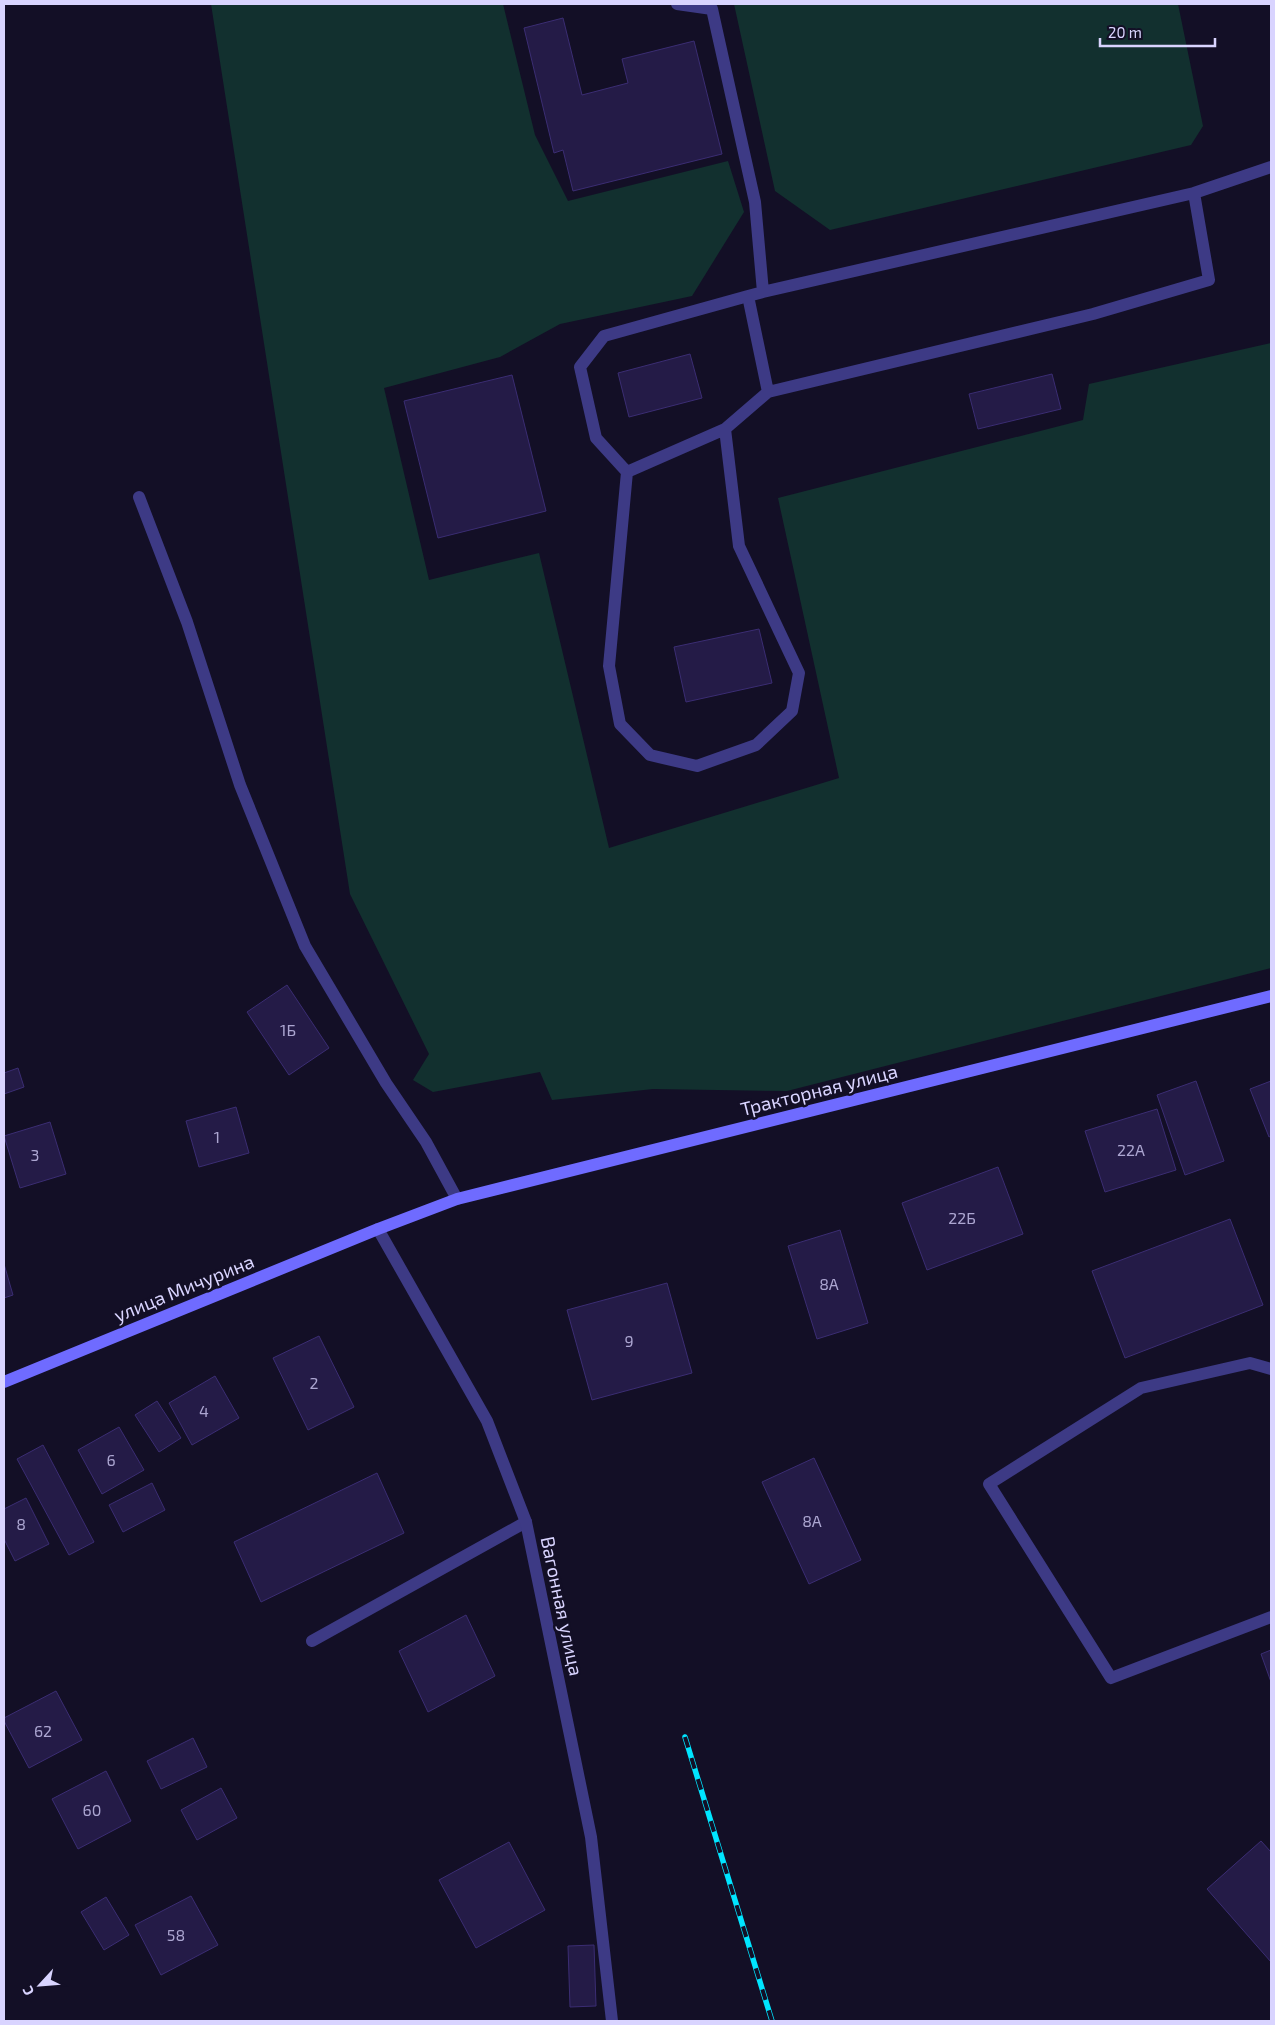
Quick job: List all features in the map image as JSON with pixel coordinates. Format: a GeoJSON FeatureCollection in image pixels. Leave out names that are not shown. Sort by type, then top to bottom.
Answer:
{"type":"FeatureCollection","features":[{"type":"Feature","properties":{"kind":"main road","name":"Тракторная улица"},"geometry":{"type":"LineString","coordinates":[[378,1229],[457,1199],[1271,996]]}},
{"type":"Feature","properties":{"kind":"main road","name":"улица Мичурина"},"geometry":{"type":"LineString","coordinates":[[4,1382],[378,1229]]}},
{"type":"Feature","properties":{"kind":"street"},"geometry":{"type":"LineString","coordinates":[[677,4],[712,9],[755,202],[763,292]]}},
{"type":"Feature","properties":{"kind":"street"},"geometry":{"type":"LineString","coordinates":[[725,429],[739,546],[799,673],[792,711],[756,745],[697,766],[650,755],[620,724],[609,666],[627,472],[596,438],[580,367],[604,336],[763,292],[1194,193],[1271,167]]}},
{"type":"Feature","properties":{"kind":"street"},"geometry":{"type":"LineString","coordinates":[[627,472],[725,429],[768,392],[1093,314],[1208,280],[1194,193]]}},
{"type":"Feature","properties":{"kind":"street"},"geometry":{"type":"LineString","coordinates":[[748,296],[768,392]]}},
{"type":"Feature","properties":{"kind":"street"},"geometry":{"type":"LineString","coordinates":[[139,497],[187,622],[240,785],[304,946],[386,1083],[426,1142],[457,1199]]}},
{"type":"Feature","properties":{"kind":"street","name":"Вагонная улица"},"geometry":{"type":"LineString","coordinates":[[378,1229],[487,1421],[526,1522],[591,1837],[612,2021]]}},
{"type":"Feature","properties":{"kind":"street"},"geometry":{"type":"LineString","coordinates":[[1271,1369],[1250,1364],[1141,1388],[989,1484],[1111,1678],[1271,1617]]}},
{"type":"Feature","properties":{"kind":"street"},"geometry":{"type":"LineString","coordinates":[[312,1641],[526,1522]]}},
{"type":"Feature","properties":{"kind":"green space"},"geometry":{"type":"Polygon","coordinates":[[[211,4],[503,4],[535,135],[568,201],[728,161],[744,212],[692,296],[560,324],[500,357],[384,388],[429,580],[539,553],[609,848],[839,778],[778,498],[1083,420],[1089,384],[1271,343],[1271,968],[787,1091],[653,1089],[552,1100],[540,1072],[433,1092],[413,1080],[429,1054],[350,894],[211,4]]]}},
{"type":"Feature","properties":{"kind":"green space"},"geometry":{"type":"Polygon","coordinates":[[[734,4],[1178,4],[1203,126],[1191,145],[830,230],[775,191],[734,4]]]}},
{"type":"Feature","properties":{"kind":"building"},"geometry":{"type":"Polygon","coordinates":[[[563,18],[582,95],[628,83],[622,59],[694,41],[722,154],[573,191],[563,150],[554,153],[524,28],[563,18]]]}},
{"type":"Feature","properties":{"kind":"building"},"geometry":{"type":"Polygon","coordinates":[[[690,354],[702,398],[629,417],[618,373],[690,354]]]}},
{"type":"Feature","properties":{"kind":"building"},"geometry":{"type":"Polygon","coordinates":[[[1052,374],[1061,409],[978,429],[969,394],[1052,374]]]}},
{"type":"Feature","properties":{"kind":"building"},"geometry":{"type":"Polygon","coordinates":[[[512,375],[546,511],[438,538],[404,401],[512,375]]]}},
{"type":"Feature","properties":{"kind":"building"},"geometry":{"type":"Polygon","coordinates":[[[759,629],[772,683],[686,702],[674,647],[759,629]]]}},
{"type":"Feature","properties":{"kind":"building"},"geometry":{"type":"Polygon","coordinates":[[[287,985],[329,1048],[289,1075],[247,1012],[287,985]]]}},
{"type":"Feature","properties":{"kind":"building"},"geometry":{"type":"Polygon","coordinates":[[[18,1068],[24,1087],[4,1094],[4,1073],[18,1068]]]}},
{"type":"Feature","properties":{"kind":"building"},"geometry":{"type":"Polygon","coordinates":[[[1196,1081],[1224,1161],[1185,1175],[1157,1095],[1196,1081]]]}},
{"type":"Feature","properties":{"kind":"building"},"geometry":{"type":"Polygon","coordinates":[[[1271,1081],[1271,1136],[1269,1137],[1250,1089],[1271,1081]]]}},
{"type":"Feature","properties":{"kind":"building"},"geometry":{"type":"Polygon","coordinates":[[[236,1107],[249,1153],[199,1167],[186,1121],[236,1107]]]}},
{"type":"Feature","properties":{"kind":"building"},"geometry":{"type":"Polygon","coordinates":[[[1157,1109],[1176,1170],[1105,1192],[1085,1131],[1157,1109]]]}},
{"type":"Feature","properties":{"kind":"building"},"geometry":{"type":"Polygon","coordinates":[[[50,1122],[66,1174],[20,1188],[4,1136],[50,1122]]]}},
{"type":"Feature","properties":{"kind":"building"},"geometry":{"type":"Polygon","coordinates":[[[998,1167],[1023,1234],[927,1270],[902,1203],[998,1167]]]}},
{"type":"Feature","properties":{"kind":"building"},"geometry":{"type":"Polygon","coordinates":[[[1230,1219],[1263,1305],[1125,1358],[1092,1271],[1230,1219]]]}},
{"type":"Feature","properties":{"kind":"building"},"geometry":{"type":"Polygon","coordinates":[[[840,1230],[868,1323],[817,1339],[788,1246],[840,1230]]]}},
{"type":"Feature","properties":{"kind":"building"},"geometry":{"type":"Polygon","coordinates":[[[4,1264],[13,1295],[4,1298],[4,1264]]]}},
{"type":"Feature","properties":{"kind":"building"},"geometry":{"type":"Polygon","coordinates":[[[667,1283],[692,1373],[592,1400],[567,1310],[667,1283]]]}},
{"type":"Feature","properties":{"kind":"building"},"geometry":{"type":"Polygon","coordinates":[[[319,1336],[354,1407],[308,1430],[273,1358],[319,1336]]]}},
{"type":"Feature","properties":{"kind":"building"},"geometry":{"type":"Polygon","coordinates":[[[215,1376],[239,1418],[192,1445],[169,1403],[215,1376]]]}},
{"type":"Feature","properties":{"kind":"building"},"geometry":{"type":"Polygon","coordinates":[[[157,1401],[181,1438],[159,1452],[135,1415],[157,1401]]]}},
{"type":"Feature","properties":{"kind":"building"},"geometry":{"type":"Polygon","coordinates":[[[119,1427],[144,1470],[102,1494],[78,1450],[119,1427]]]}},
{"type":"Feature","properties":{"kind":"building"},"geometry":{"type":"Polygon","coordinates":[[[43,1445],[94,1542],[69,1555],[17,1459],[43,1445]]]}},
{"type":"Feature","properties":{"kind":"building"},"geometry":{"type":"Polygon","coordinates":[[[814,1458],[861,1560],[809,1584],[762,1482],[814,1458]]]}},
{"type":"Feature","properties":{"kind":"building"},"geometry":{"type":"Polygon","coordinates":[[[377,1473],[404,1533],[261,1602],[234,1542],[377,1473]]]}},
{"type":"Feature","properties":{"kind":"building"},"geometry":{"type":"Polygon","coordinates":[[[152,1483],[165,1510],[123,1532],[109,1505],[152,1483]]]}},
{"type":"Feature","properties":{"kind":"building"},"geometry":{"type":"Polygon","coordinates":[[[26,1498],[49,1544],[15,1561],[4,1539],[4,1509],[26,1498]]]}},
{"type":"Feature","properties":{"kind":"building"},"geometry":{"type":"Polygon","coordinates":[[[466,1615],[495,1676],[428,1712],[399,1651],[466,1615]]]}},
{"type":"Feature","properties":{"kind":"building"},"geometry":{"type":"Polygon","coordinates":[[[1271,1650],[1271,1682],[1261,1654],[1271,1650]]]}},
{"type":"Feature","properties":{"kind":"building"},"geometry":{"type":"Polygon","coordinates":[[[56,1691],[82,1740],[29,1768],[4,1718],[56,1691]]]}},
{"type":"Feature","properties":{"kind":"building"},"geometry":{"type":"Polygon","coordinates":[[[193,1738],[207,1767],[161,1789],[147,1761],[193,1738]]]}},
{"type":"Feature","properties":{"kind":"building"},"geometry":{"type":"Polygon","coordinates":[[[106,1771],[131,1821],[78,1849],[52,1799],[106,1771]]]}},
{"type":"Feature","properties":{"kind":"building"},"geometry":{"type":"Polygon","coordinates":[[[221,1788],[237,1818],[197,1840],[181,1810],[221,1788]]]}},
{"type":"Feature","properties":{"kind":"building"},"geometry":{"type":"Polygon","coordinates":[[[1261,1841],[1271,1852],[1271,1962],[1207,1889],[1261,1841]]]}},
{"type":"Feature","properties":{"kind":"building"},"geometry":{"type":"Polygon","coordinates":[[[509,1842],[545,1910],[476,1948],[439,1880],[509,1842]]]}},
{"type":"Feature","properties":{"kind":"building"},"geometry":{"type":"Polygon","coordinates":[[[191,1896],[218,1945],[161,1975],[135,1925],[191,1896]]]}},
{"type":"Feature","properties":{"kind":"building"},"geometry":{"type":"Polygon","coordinates":[[[106,1897],[129,1935],[104,1950],[81,1912],[106,1897]]]}},
{"type":"Feature","properties":{"kind":"building"},"geometry":{"type":"Polygon","coordinates":[[[594,1945],[596,2006],[570,2007],[568,1946],[594,1945]]]}},
{"type":"Feature","properties":{"kind":"railway"},"geometry":{"type":"LineString","coordinates":[[685,1737],[772,2021]]}}]}
